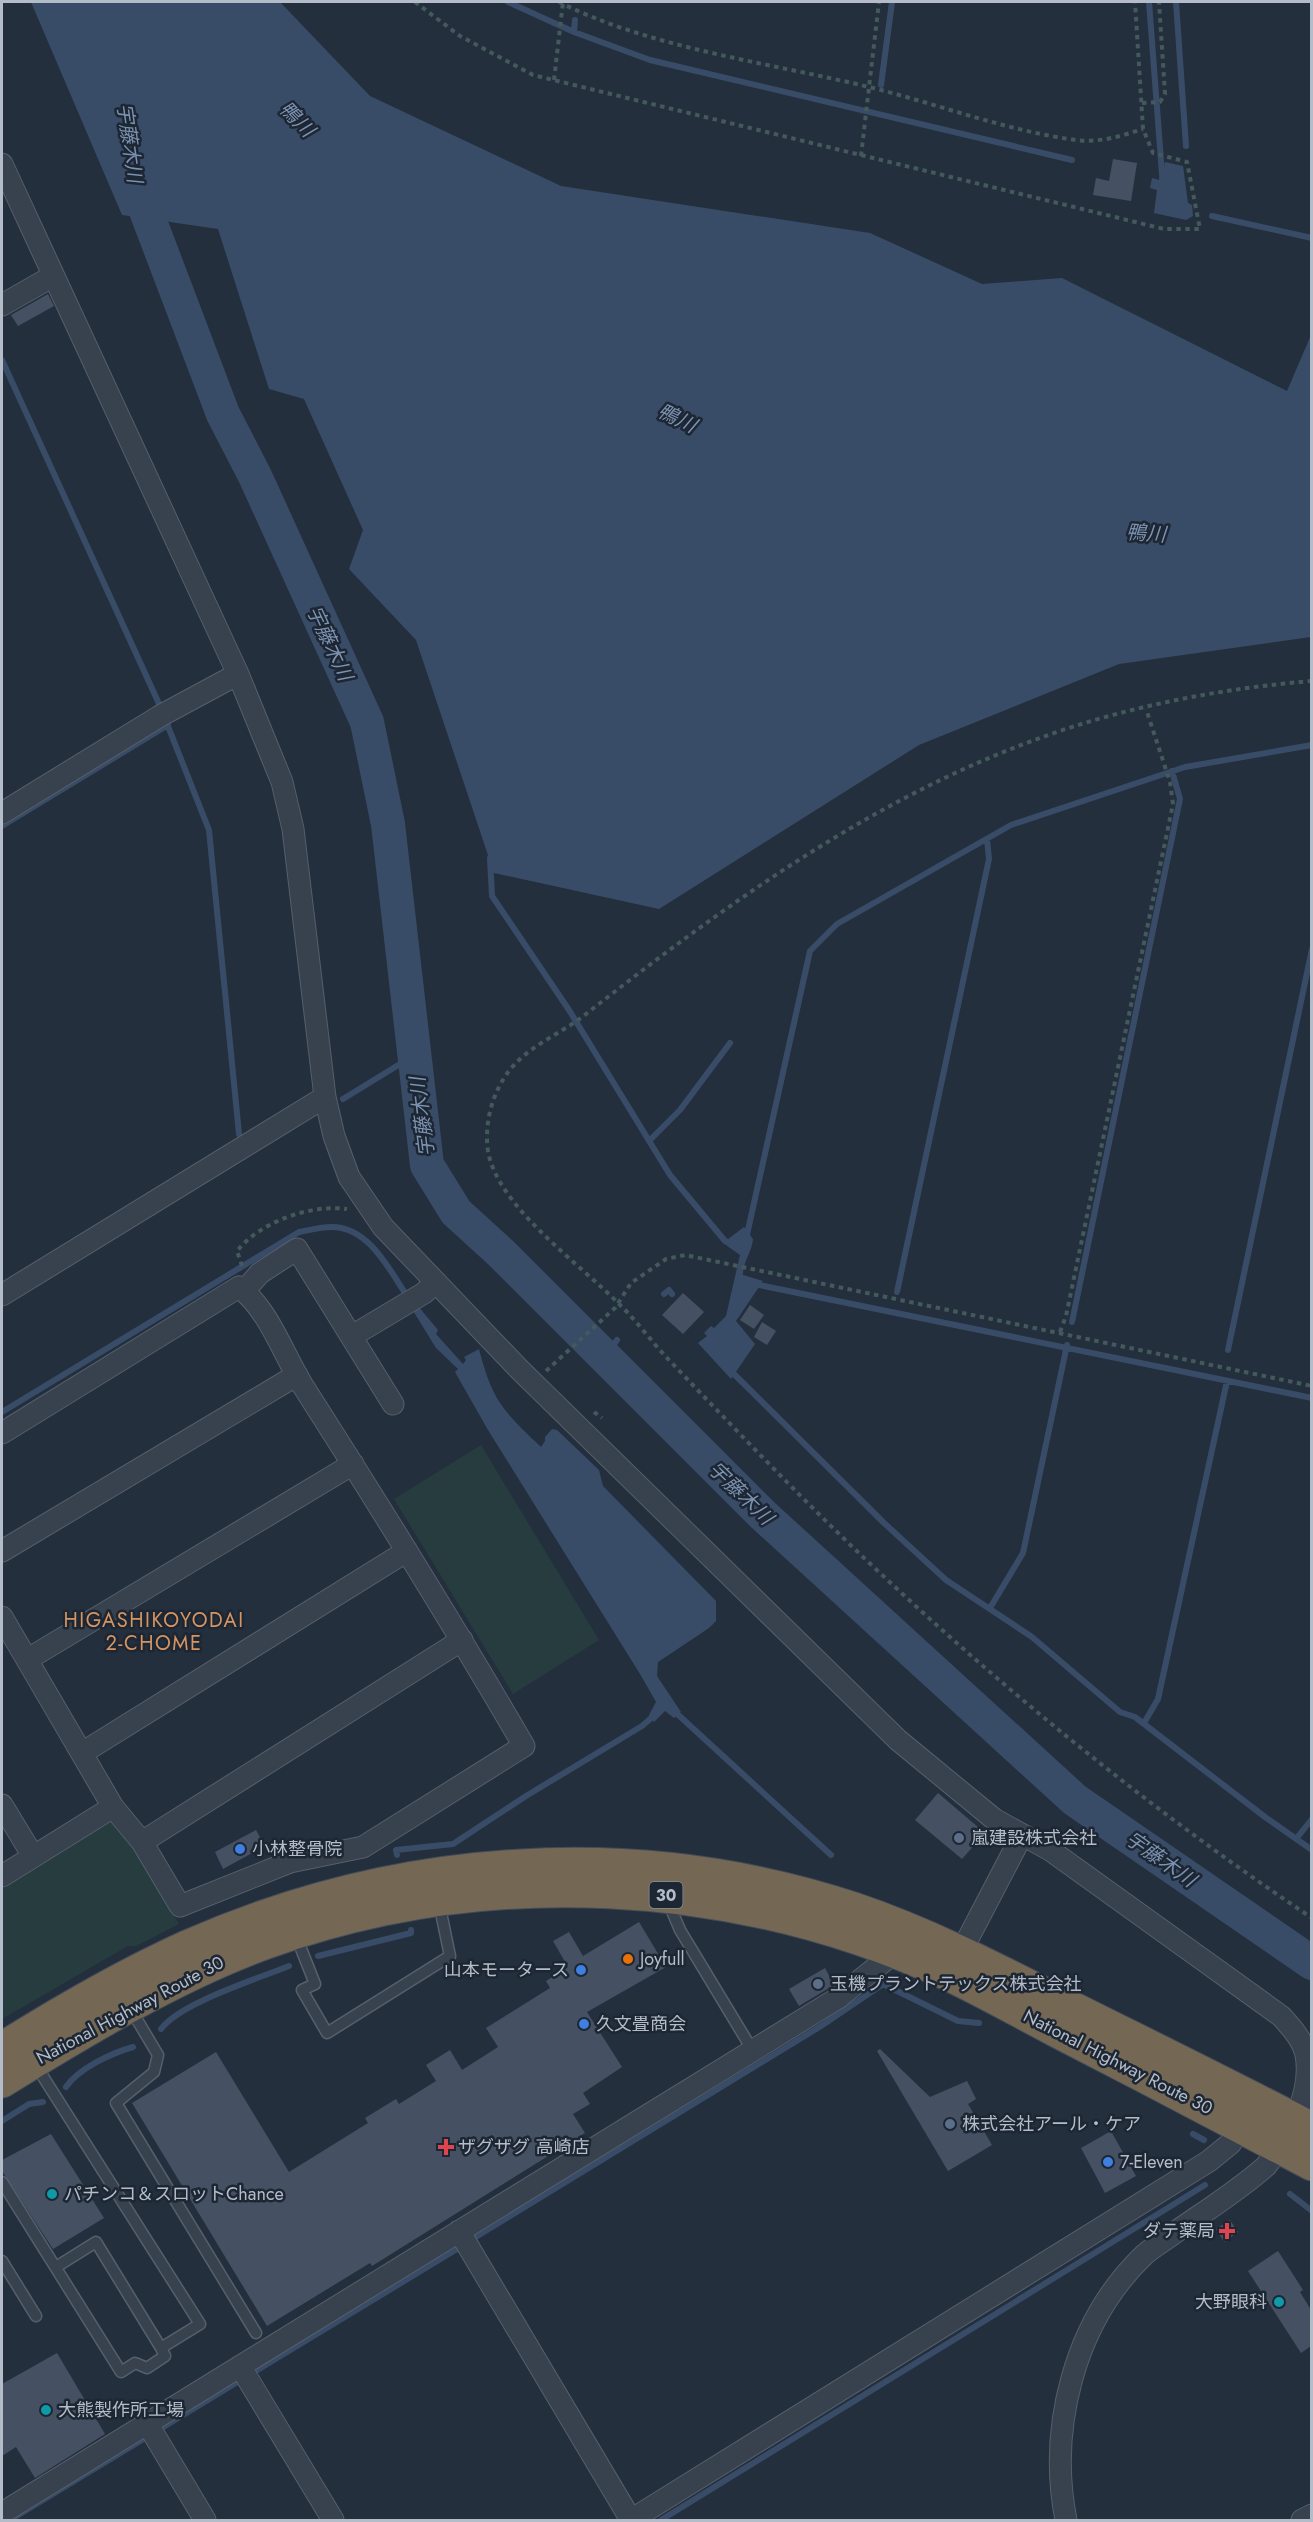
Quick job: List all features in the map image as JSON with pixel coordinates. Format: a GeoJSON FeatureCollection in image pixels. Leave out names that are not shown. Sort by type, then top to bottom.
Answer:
{"type":"FeatureCollection","features":[{"type":"Feature","properties":{"kind":"highway","name":"National Highway Route 30"},"geometry":{"type":"LineString","coordinates":[[2,2049],[109,1986],[196,1943],[258,1918],[316,1900],[435,1872],[551,1863],[612,1864],[725,1876],[855,1910],[961,1952],[1295,2132],[1311,2164]]}},
{"type":"Feature","properties":{"kind":"highway","name":"National Highway Route 30"},"geometry":{"type":"LineString","coordinates":[[2,2081],[195,1971],[265,1943],[382,1909],[439,1900],[550,1890],[666,1895],[785,1916],[894,1953],[947,1974],[1241,2126],[1295,2132]]}},
{"type":"Feature","properties":{"kind":"street"},"geometry":{"type":"LineString","coordinates":[[2,164],[238,674],[282,782],[293,829],[325,1097],[334,1136],[349,1177],[372,1213],[520,1370],[898,1740],[994,1819],[1069,1863],[1131,1910],[1281,2016],[1296,2032],[1309,2053],[1295,2132],[1258,2174],[1145,2254],[1117,2284],[1098,2318],[1078,2359],[1065,2397],[1059,2486],[1066,2520]]}},
{"type":"Feature","properties":{"kind":"street"},"geometry":{"type":"LineString","coordinates":[[2,305],[53,276]]}},
{"type":"Feature","properties":{"kind":"street"},"geometry":{"type":"LineString","coordinates":[[2,813],[163,715],[238,674]]}},
{"type":"Feature","properties":{"kind":"street"},"geometry":{"type":"LineString","coordinates":[[2,1295],[325,1097]]}},
{"type":"Feature","properties":{"kind":"street"},"geometry":{"type":"LineString","coordinates":[[244,1290],[260,1273],[297,1249],[393,1404]]}},
{"type":"Feature","properties":{"kind":"street"},"geometry":{"type":"LineString","coordinates":[[352,1336],[410,1301],[436,1282]]}},
{"type":"Feature","properties":{"kind":"street"},"geometry":{"type":"LineString","coordinates":[[2,1433],[239,1287],[252,1297],[297,1376],[462,1640],[524,1746],[363,1846],[290,1862],[180,1906],[142,1842],[113,1808],[2,1617]]}},
{"type":"Feature","properties":{"kind":"street"},"geometry":{"type":"LineString","coordinates":[[2,1551],[297,1376]]}},
{"type":"Feature","properties":{"kind":"street"},"geometry":{"type":"LineString","coordinates":[[28,1659],[353,1464]]}},
{"type":"Feature","properties":{"kind":"street"},"geometry":{"type":"LineString","coordinates":[[82,1753],[407,1551]]}},
{"type":"Feature","properties":{"kind":"street"},"geometry":{"type":"LineString","coordinates":[[142,1842],[462,1640]]}},
{"type":"Feature","properties":{"kind":"street"},"geometry":{"type":"LineString","coordinates":[[2,1806],[33,1856]]}},
{"type":"Feature","properties":{"kind":"street"},"geometry":{"type":"LineString","coordinates":[[2,1876],[113,1808]]}},
{"type":"Feature","properties":{"kind":"street"},"geometry":{"type":"LineString","coordinates":[[961,1952],[1022,1835]]}},
{"type":"Feature","properties":{"kind":"street"},"geometry":{"type":"LineString","coordinates":[[2,2513],[151,2430],[245,2373],[459,2231],[838,1998],[894,1953]]}},
{"type":"Feature","properties":{"kind":"street"},"geometry":{"type":"LineString","coordinates":[[459,2231],[631,2520],[1209,2161],[1231,2143],[1241,2126]]}},
{"type":"Feature","properties":{"kind":"street"},"geometry":{"type":"LineString","coordinates":[[245,2373],[333,2520]]}},
{"type":"Feature","properties":{"kind":"street"},"geometry":{"type":"LineString","coordinates":[[151,2430],[205,2520]]}},
{"type":"Feature","properties":{"kind":"street"},"geometry":{"type":"LineString","coordinates":[[1302,2520],[1311,2515]]}},
{"type":"Feature","properties":{"kind":"lane"},"geometry":{"type":"LineString","coordinates":[[666,1895],[680,1930],[753,2051]]}},
{"type":"Feature","properties":{"kind":"lane"},"geometry":{"type":"LineString","coordinates":[[295,1934],[315,1984],[302,1990],[327,2033],[450,1956],[439,1900]]}},
{"type":"Feature","properties":{"kind":"lane"},"geometry":{"type":"LineString","coordinates":[[130,2008],[158,2055],[154,2072],[116,2103],[256,2333]]}},
{"type":"Feature","properties":{"kind":"lane"},"geometry":{"type":"LineString","coordinates":[[33,2062],[200,2324],[161,2348]]}},
{"type":"Feature","properties":{"kind":"lane"},"geometry":{"type":"LineString","coordinates":[[2,2182],[121,2372],[135,2363],[147,2368],[165,2356],[96,2242],[56,2267]]}},
{"type":"Feature","properties":{"kind":"lane"},"geometry":{"type":"LineString","coordinates":[[2,2261],[36,2316]]}},
{"type":"Feature","properties":{"kind":"path"},"geometry":{"type":"LineString","coordinates":[[415,2],[460,36],[533,75],[1164,229],[1200,229],[1187,162],[1152,153],[1143,129],[1135,2]]}},
{"type":"Feature","properties":{"kind":"path"},"geometry":{"type":"LineString","coordinates":[[554,80],[562,2],[629,29],[681,44],[869,87],[1078,140],[1112,140],[1143,129]]}},
{"type":"Feature","properties":{"kind":"path"},"geometry":{"type":"LineString","coordinates":[[861,156],[879,2]]}},
{"type":"Feature","properties":{"kind":"path"},"geometry":{"type":"LineString","coordinates":[[1142,104],[1160,102],[1165,94],[1159,2]]}},
{"type":"Feature","properties":{"kind":"path"},"geometry":{"type":"LineString","coordinates":[[1311,681],[1210,694],[1083,723],[1036,739],[948,775],[846,830],[792,864],[648,965],[572,1025],[531,1049],[513,1066],[492,1102],[487,1147],[492,1166],[503,1189],[555,1244],[618,1302],[643,1332],[757,1452],[865,1559],[976,1659],[1137,1794],[1216,1854],[1311,1918]]}},
{"type":"Feature","properties":{"kind":"path"},"geometry":{"type":"LineString","coordinates":[[1060,1332],[1068,1305],[1173,804],[1166,768],[1146,709]]}},
{"type":"Feature","properties":{"kind":"path"},"geometry":{"type":"LineString","coordinates":[[239,1261],[237,1251],[248,1237],[294,1215],[333,1207],[372,1213]]}},
{"type":"Feature","properties":{"kind":"path"},"geometry":{"type":"LineString","coordinates":[[552,1365],[615,1308],[631,1283],[676,1255],[1060,1332],[1311,1386]]}},
{"type":"Feature","properties":{"kind":"green space"},"geometry":{"type":"Polygon","coordinates":[[[481,1445],[599,1640],[513,1694],[394,1499],[481,1445]]]}},
{"type":"Feature","properties":{"kind":"green space"},"geometry":{"type":"Polygon","coordinates":[[[110,1819],[144,1859],[179,1924],[136,1946],[128,1946],[2,2019],[2,1885],[110,1819]]]}},
{"type":"Feature","properties":{"kind":"water","name":"鴨川"},"geometry":{"type":"Polygon","coordinates":[[[31,2],[280,2],[370,96],[561,186],[870,233],[982,284],[1062,278],[1287,391],[1311,335],[1311,637],[1119,664],[919,745],[659,909],[494,873],[416,640],[349,569],[363,530],[304,399],[269,389],[218,229],[122,215],[31,2]]]}},
{"type":"Feature","properties":{"kind":"water"},"geometry":{"type":"Polygon","coordinates":[[[1165,162],[1183,166],[1188,203],[1192,205],[1193,216],[1186,220],[1154,213],[1157,190],[1150,188],[1152,178],[1159,180],[1160,167],[1164,167],[1165,162]]]}},
{"type":"Feature","properties":{"kind":"water"},"geometry":{"type":"Polygon","coordinates":[[[744,1227],[753,1239],[743,1275],[763,1281],[736,1321],[755,1344],[731,1379],[698,1343],[707,1336],[704,1333],[711,1326],[714,1328],[726,1316],[740,1255],[723,1243],[744,1227]]]}},
{"type":"Feature","properties":{"kind":"water"},"geometry":{"type":"Polygon","coordinates":[[[418,1306],[438,1330],[436,1334],[463,1364],[466,1360],[464,1357],[479,1349],[494,1393],[508,1414],[528,1435],[541,1447],[545,1437],[552,1429],[557,1430],[599,1470],[603,1486],[716,1601],[716,1621],[658,1662],[657,1676],[681,1712],[674,1718],[665,1711],[654,1722],[649,1715],[656,1702],[488,1430],[455,1372],[458,1369],[436,1348],[412,1309],[418,1306]]]}},
{"type":"Feature","properties":{"kind":"building"},"geometry":{"type":"Polygon","coordinates":[[[1113,159],[1137,163],[1131,201],[1093,195],[1096,178],[1109,181],[1113,159]]]}},
{"type":"Feature","properties":{"kind":"building"},"geometry":{"type":"Polygon","coordinates":[[[48,294],[54,306],[18,326],[11,315],[48,294]]]}},
{"type":"Feature","properties":{"kind":"building"},"geometry":{"type":"Polygon","coordinates":[[[683,1293],[704,1312],[683,1334],[662,1315],[683,1293]]]}},
{"type":"Feature","properties":{"kind":"building"},"geometry":{"type":"Polygon","coordinates":[[[750,1305],[764,1315],[754,1329],[740,1320],[750,1305]]]}},
{"type":"Feature","properties":{"kind":"building"},"geometry":{"type":"Polygon","coordinates":[[[762,1322],[776,1331],[767,1345],[754,1337],[762,1322]]]}},
{"type":"Feature","properties":{"kind":"building","name":"嵐建設株式会社"},"geometry":{"type":"Polygon","coordinates":[[[938,1793],[985,1833],[962,1859],[915,1820],[938,1793]]]}},
{"type":"Feature","properties":{"kind":"building","name":"小林整骨院"},"geometry":{"type":"Polygon","coordinates":[[[256,1830],[265,1846],[223,1869],[215,1852],[256,1830]]]}},
{"type":"Feature","properties":{"kind":"building"},"geometry":{"type":"Polygon","coordinates":[[[639,1922],[666,1967],[587,2012],[622,2067],[583,2093],[590,2104],[573,2114],[585,2133],[372,2266],[370,2263],[267,2326],[132,2103],[216,2052],[289,2172],[368,2123],[365,2118],[396,2099],[399,2104],[436,2081],[426,2065],[450,2050],[462,2070],[498,2047],[486,2028],[550,1988],[546,1981],[568,1967],[553,1941],[569,1932],[583,1956],[639,1922]]]}},
{"type":"Feature","properties":{"kind":"building","name":"玉機プラントテックス株式会社"},"geometry":{"type":"Polygon","coordinates":[[[825,1968],[834,1985],[799,2006],[789,1989],[825,1968]]]}},
{"type":"Feature","properties":{"kind":"building","name":"株式会社アール・ケア"},"geometry":{"type":"Polygon","coordinates":[[[880,2049],[930,2097],[967,2081],[976,2099],[968,2104],[992,2145],[948,2171],[877,2051],[880,2049]]]}},
{"type":"Feature","properties":{"kind":"building","name":"7-Eleven"},"geometry":{"type":"Polygon","coordinates":[[[1111,2131],[1136,2176],[1105,2193],[1081,2148],[1111,2131]]]}},
{"type":"Feature","properties":{"kind":"building","name":"パチンコ＆スロットChance"},"geometry":{"type":"Polygon","coordinates":[[[51,2134],[104,2218],[53,2249],[2,2171],[2,2160],[51,2134]]]}},
{"type":"Feature","properties":{"kind":"building","name":"ダテ薬局"},"geometry":{"type":"Polygon","coordinates":[[[1230,2220],[1238,2232],[1224,2242],[1216,2229],[1230,2220]]]}},
{"type":"Feature","properties":{"kind":"building","name":"大野眼科"},"geometry":{"type":"Polygon","coordinates":[[[1278,2251],[1303,2290],[1300,2292],[1311,2310],[1311,2346],[1301,2353],[1248,2271],[1278,2251]]]}},
{"type":"Feature","properties":{"kind":"building","name":"大熊製作所工場"},"geometry":{"type":"Polygon","coordinates":[[[57,2353],[105,2434],[35,2478],[16,2447],[2,2456],[2,2384],[57,2353]]]}},
{"type":"Feature","properties":{"kind":"waterway"},"geometry":{"type":"LineString","coordinates":[[508,2],[574,32],[650,60],[1072,160]]}},
{"type":"Feature","properties":{"kind":"waterway"},"geometry":{"type":"LineString","coordinates":[[881,85],[892,2]]}},
{"type":"Feature","properties":{"kind":"waterway"},"geometry":{"type":"LineString","coordinates":[[1149,2],[1162,174]]}},
{"type":"Feature","properties":{"kind":"waterway"},"geometry":{"type":"LineString","coordinates":[[1176,2],[1186,146]]}},
{"type":"Feature","properties":{"kind":"waterway"},"geometry":{"type":"LineString","coordinates":[[574,32],[575,20]]}},
{"type":"Feature","properties":{"kind":"waterway","name":"宇藤木川"},"geometry":{"type":"LineString","coordinates":[[132,174],[223,414],[255,476],[367,722],[388,824],[427,1165],[456,1212],[502,1254],[763,1515],[1075,1800],[1312,1963]]}},
{"type":"Feature","properties":{"kind":"waterway"},"geometry":{"type":"LineString","coordinates":[[1212,216],[1312,238]]}},
{"type":"Feature","properties":{"kind":"waterway"},"geometry":{"type":"LineString","coordinates":[[2,360],[160,706],[209,830],[239,1134]]}},
{"type":"Feature","properties":{"kind":"waterway"},"geometry":{"type":"LineString","coordinates":[[2,826],[168,725]]}},
{"type":"Feature","properties":{"kind":"waterway"},"geometry":{"type":"LineString","coordinates":[[746,1239],[810,951],[837,924],[1011,825],[1185,767],[1312,745]]}},
{"type":"Feature","properties":{"kind":"waterway"},"geometry":{"type":"LineString","coordinates":[[1072,1322],[1180,799],[1172,771]]}},
{"type":"Feature","properties":{"kind":"waterway"},"geometry":{"type":"LineString","coordinates":[[897,1292],[989,859],[987,839]]}},
{"type":"Feature","properties":{"kind":"waterway"},"geometry":{"type":"LineString","coordinates":[[490,858],[492,896],[569,1010],[670,1175],[725,1241],[733,1244]]}},
{"type":"Feature","properties":{"kind":"waterway"},"geometry":{"type":"LineString","coordinates":[[1228,1350],[1312,949]]}},
{"type":"Feature","properties":{"kind":"waterway"},"geometry":{"type":"LineString","coordinates":[[649,1141],[680,1110],[730,1043]]}},
{"type":"Feature","properties":{"kind":"waterway"},"geometry":{"type":"LineString","coordinates":[[343,1099],[413,1056]]}},
{"type":"Feature","properties":{"kind":"waterway"},"geometry":{"type":"LineString","coordinates":[[2,1412],[299,1232],[332,1227],[345,1229],[358,1235],[378,1253],[409,1299]]}},
{"type":"Feature","properties":{"kind":"waterway"},"geometry":{"type":"LineString","coordinates":[[754,1284],[1312,1398]]}},
{"type":"Feature","properties":{"kind":"waterway"},"geometry":{"type":"LineString","coordinates":[[664,1294],[669,1290],[672,1294]]}},
{"type":"Feature","properties":{"kind":"waterway"},"geometry":{"type":"LineString","coordinates":[[604,1358],[617,1340]]}},
{"type":"Feature","properties":{"kind":"waterway"},"geometry":{"type":"LineString","coordinates":[[990,1608],[1023,1553],[1067,1345]]}},
{"type":"Feature","properties":{"kind":"waterway"},"geometry":{"type":"LineString","coordinates":[[731,1371],[883,1522],[946,1580],[1032,1637],[1120,1712],[1135,1717],[1265,1817],[1312,1850]]}},
{"type":"Feature","properties":{"kind":"waterway"},"geometry":{"type":"LineString","coordinates":[[1144,1723],[1158,1699],[1227,1381]]}},
{"type":"Feature","properties":{"kind":"waterway"},"geometry":{"type":"LineString","coordinates":[[674,1711],[831,1855]]}},
{"type":"Feature","properties":{"kind":"waterway"},"geometry":{"type":"LineString","coordinates":[[397,1855],[396,1850],[453,1844],[526,1796],[642,1726],[657,1713]]}},
{"type":"Feature","properties":{"kind":"waterway"},"geometry":{"type":"LineString","coordinates":[[1296,1839],[1312,1819]]}},
{"type":"Feature","properties":{"kind":"waterway"},"geometry":{"type":"LineString","coordinates":[[318,1956],[411,1933],[411,1930]]}},
{"type":"Feature","properties":{"kind":"waterway"},"geometry":{"type":"LineString","coordinates":[[161,2029],[171,2019],[201,2001],[289,1966]]}},
{"type":"Feature","properties":{"kind":"waterway"},"geometry":{"type":"LineString","coordinates":[[881,1981],[958,2021],[979,2023]]}},
{"type":"Feature","properties":{"kind":"waterway"},"geometry":{"type":"LineString","coordinates":[[474,2238],[821,2026],[883,1984]]}},
{"type":"Feature","properties":{"kind":"waterway"},"geometry":{"type":"LineString","coordinates":[[66,2087],[96,2062],[133,2047]]}},
{"type":"Feature","properties":{"kind":"waterway"},"geometry":{"type":"LineString","coordinates":[[2,2121],[29,2104],[43,2102]]}},
{"type":"Feature","properties":{"kind":"waterway"},"geometry":{"type":"LineString","coordinates":[[1193,2134],[1204,2140]]}},
{"type":"Feature","properties":{"kind":"waterway"},"geometry":{"type":"LineString","coordinates":[[661,2520],[1205,2185]]}},
{"type":"Feature","properties":{"kind":"waterway"},"geometry":{"type":"LineString","coordinates":[[1290,2194],[1312,2211]]}},
{"type":"Feature","properties":{"kind":"waterway"},"geometry":{"type":"LineString","coordinates":[[10,2520],[457,2249]]}},
{"type":"Feature","properties":{"kind":"place","name":"嵐建設株式会社"},"geometry":{"type":"Point","coordinates":[959,1838]}},
{"type":"Feature","properties":{"kind":"place","name":"小林整骨院"},"geometry":{"type":"Point","coordinates":[240,1849]}},
{"type":"Feature","properties":{"kind":"place","name":"Joyfull"},"geometry":{"type":"Point","coordinates":[628,1959]}},
{"type":"Feature","properties":{"kind":"place","name":"山本モータース"},"geometry":{"type":"Point","coordinates":[581,1970]}},
{"type":"Feature","properties":{"kind":"place","name":"玉機プラントテックス株式会社"},"geometry":{"type":"Point","coordinates":[818,1984]}},
{"type":"Feature","properties":{"kind":"place","name":"久文畳商会"},"geometry":{"type":"Point","coordinates":[584,2024]}},
{"type":"Feature","properties":{"kind":"place","name":"株式会社アール・ケア"},"geometry":{"type":"Point","coordinates":[950,2124]}},
{"type":"Feature","properties":{"kind":"place","name":"ザグザグ 高崎店"},"geometry":{"type":"Point","coordinates":[446,2147]}},
{"type":"Feature","properties":{"kind":"place","name":"7-Eleven"},"geometry":{"type":"Point","coordinates":[1108,2162]}},
{"type":"Feature","properties":{"kind":"place","name":"パチンコ＆スロットChance"},"geometry":{"type":"Point","coordinates":[52,2194]}},
{"type":"Feature","properties":{"kind":"place","name":"ダテ薬局"},"geometry":{"type":"Point","coordinates":[1227,2231]}},
{"type":"Feature","properties":{"kind":"place","name":"大野眼科"},"geometry":{"type":"Point","coordinates":[1279,2302]}},
{"type":"Feature","properties":{"kind":"place","name":"大熊製作所工場"},"geometry":{"type":"Point","coordinates":[46,2410]}},
{"type":"Feature","properties":{"kind":"district","name":"HIGASHIKOYODAI 2-CHOME"},"geometry":{"type":"Point","coordinates":[154,1632]}}]}
